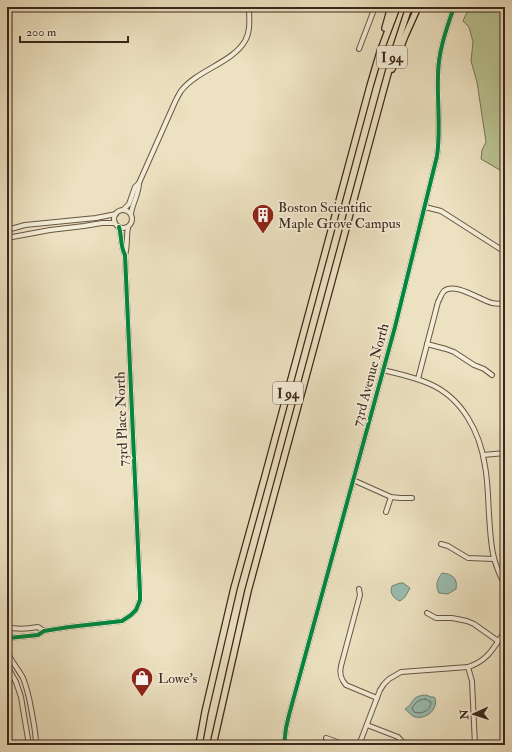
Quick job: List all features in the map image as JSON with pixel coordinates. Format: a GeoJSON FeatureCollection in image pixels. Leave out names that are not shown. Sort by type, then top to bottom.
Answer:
{"type":"FeatureCollection","features":[{"type":"Feature","properties":{"kind":"highway"},"geometry":{"type":"LineString","coordinates":[[373,75],[391,7]]}},
{"type":"Feature","properties":{"kind":"highway","name":"I 94"},"geometry":{"type":"LineString","coordinates":[[198,745],[234,588],[268,469],[373,75],[397,7]]}},
{"type":"Feature","properties":{"kind":"highway","name":"I 94"},"geometry":{"type":"LineString","coordinates":[[213,745],[248,591],[378,107],[409,7]]}},
{"type":"Feature","properties":{"kind":"highway"},"geometry":{"type":"LineString","coordinates":[[378,107],[396,57],[418,7]]}},
{"type":"Feature","properties":{"kind":"highway"},"geometry":{"type":"LineString","coordinates":[[215,732],[216,745]]}},
{"type":"Feature","properties":{"kind":"street"},"geometry":{"type":"LineString","coordinates":[[116,214],[114,220],[118,228],[128,228],[130,226],[132,220],[132,207],[139,189],[139,184],[172,108],[181,91],[190,82],[239,49],[246,40],[250,25],[249,7]]}},
{"type":"Feature","properties":{"kind":"street"},"geometry":{"type":"LineString","coordinates":[[359,49],[374,7]]}},
{"type":"Feature","properties":{"kind":"street","name":"73rd Avenue North"},"geometry":{"type":"LineString","coordinates":[[284,745],[289,715],[402,300],[425,207],[438,149],[439,60],[444,35],[454,7]]}},
{"type":"Feature","properties":{"kind":"street"},"geometry":{"type":"LineString","coordinates":[[7,230],[25,225],[96,218],[116,214],[129,204],[135,187],[139,184]]}},
{"type":"Feature","properties":{"kind":"street"},"geometry":{"type":"LineString","coordinates":[[425,207],[441,211],[505,252]]}},
{"type":"Feature","properties":{"kind":"street"},"geometry":{"type":"LineString","coordinates":[[123,210],[131,214]]}},
{"type":"Feature","properties":{"kind":"street"},"geometry":{"type":"LineString","coordinates":[[7,238],[50,230],[102,223],[115,223]]}},
{"type":"Feature","properties":{"kind":"street","name":"73rd Place North"},"geometry":{"type":"LineString","coordinates":[[118,228],[121,234],[122,250],[125,255]]}},
{"type":"Feature","properties":{"kind":"street","name":"73rd Place North"},"geometry":{"type":"LineString","coordinates":[[44,631],[122,621],[136,610],[140,600],[125,255],[127,250],[126,236],[128,228]]}},
{"type":"Feature","properties":{"kind":"street"},"geometry":{"type":"LineString","coordinates":[[418,379],[438,302],[446,290],[455,288],[488,302],[497,304],[505,303]]}},
{"type":"Feature","properties":{"kind":"street"},"geometry":{"type":"LineString","coordinates":[[427,344],[454,352],[492,375]]}},
{"type":"Feature","properties":{"kind":"street"},"geometry":{"type":"LineString","coordinates":[[383,370],[418,379],[439,388],[457,403],[471,422],[483,455],[487,476],[490,539],[494,559],[505,585]]}},
{"type":"Feature","properties":{"kind":"street"},"geometry":{"type":"LineString","coordinates":[[483,455],[505,453]]}},
{"type":"Feature","properties":{"kind":"street"},"geometry":{"type":"LineString","coordinates":[[353,480],[391,497],[412,498]]}},
{"type":"Feature","properties":{"kind":"street"},"geometry":{"type":"LineString","coordinates":[[386,512],[391,497]]}},
{"type":"Feature","properties":{"kind":"street"},"geometry":{"type":"LineString","coordinates":[[441,544],[448,546],[468,558],[494,559]]}},
{"type":"Feature","properties":{"kind":"street"},"geometry":{"type":"LineString","coordinates":[[359,589],[360,595],[341,666],[340,676],[350,687],[377,698]]}},
{"type":"Feature","properties":{"kind":"street"},"geometry":{"type":"LineString","coordinates":[[427,613],[436,618],[452,618],[467,621],[474,624],[498,641]]}},
{"type":"Feature","properties":{"kind":"street"},"geometry":{"type":"LineString","coordinates":[[7,627],[22,629],[38,627],[44,631],[38,636],[8,640],[10,632],[7,627]]}},
{"type":"Feature","properties":{"kind":"street"},"geometry":{"type":"LineString","coordinates":[[359,745],[377,698],[384,684],[389,679],[402,672],[468,667],[481,662],[487,657],[505,631]]}},
{"type":"Feature","properties":{"kind":"street"},"geometry":{"type":"LineString","coordinates":[[7,651],[26,686],[29,695],[36,745]]}},
{"type":"Feature","properties":{"kind":"street"},"geometry":{"type":"LineString","coordinates":[[7,666],[16,682],[21,697],[29,745]]}},
{"type":"Feature","properties":{"kind":"street"},"geometry":{"type":"LineString","coordinates":[[468,667],[472,681],[475,745]]}},
{"type":"Feature","properties":{"kind":"street"},"geometry":{"type":"LineString","coordinates":[[367,725],[398,737],[404,745]]}},
{"type":"Feature","properties":{"kind":"street"},"geometry":{"type":"LineString","coordinates":[[326,738],[345,745]]}},
{"type":"Feature","properties":{"kind":"green space"},"geometry":{"type":"Polygon","coordinates":[[[479,7],[505,7],[505,173],[481,159],[482,150],[486,142],[477,82],[471,61],[473,42],[469,27],[463,21],[467,12],[473,11],[479,7]]]}},
{"type":"Feature","properties":{"kind":"water"},"geometry":{"type":"Polygon","coordinates":[[[442,573],[449,574],[454,577],[456,582],[456,589],[448,594],[439,593],[437,587],[437,583],[442,573]]]}},
{"type":"Feature","properties":{"kind":"water"},"geometry":{"type":"Polygon","coordinates":[[[403,583],[410,588],[405,597],[400,601],[394,597],[391,589],[392,586],[403,583]]]}},
{"type":"Feature","properties":{"kind":"water"},"geometry":{"type":"Polygon","coordinates":[[[426,695],[434,697],[436,700],[435,707],[429,714],[424,717],[415,717],[405,709],[415,698],[426,695]]]}},
{"type":"Feature","properties":{"kind":"cycle path"},"geometry":{"type":"LineString","coordinates":[[284,745],[289,715],[395,327],[437,156],[439,136],[439,58],[454,7]]}},
{"type":"Feature","properties":{"kind":"cycle path"},"geometry":{"type":"LineString","coordinates":[[9,638],[38,635],[44,631],[69,627],[122,621],[136,610],[140,600],[125,255],[122,248],[119,227]]}},
{"type":"Feature","properties":{"kind":"place","name":"Boston Scientific Maple Grove Campus"},"geometry":{"type":"Point","coordinates":[263,234]}},
{"type":"Feature","properties":{"kind":"place","name":"Lowe's"},"geometry":{"type":"Point","coordinates":[142,698]}}]}
